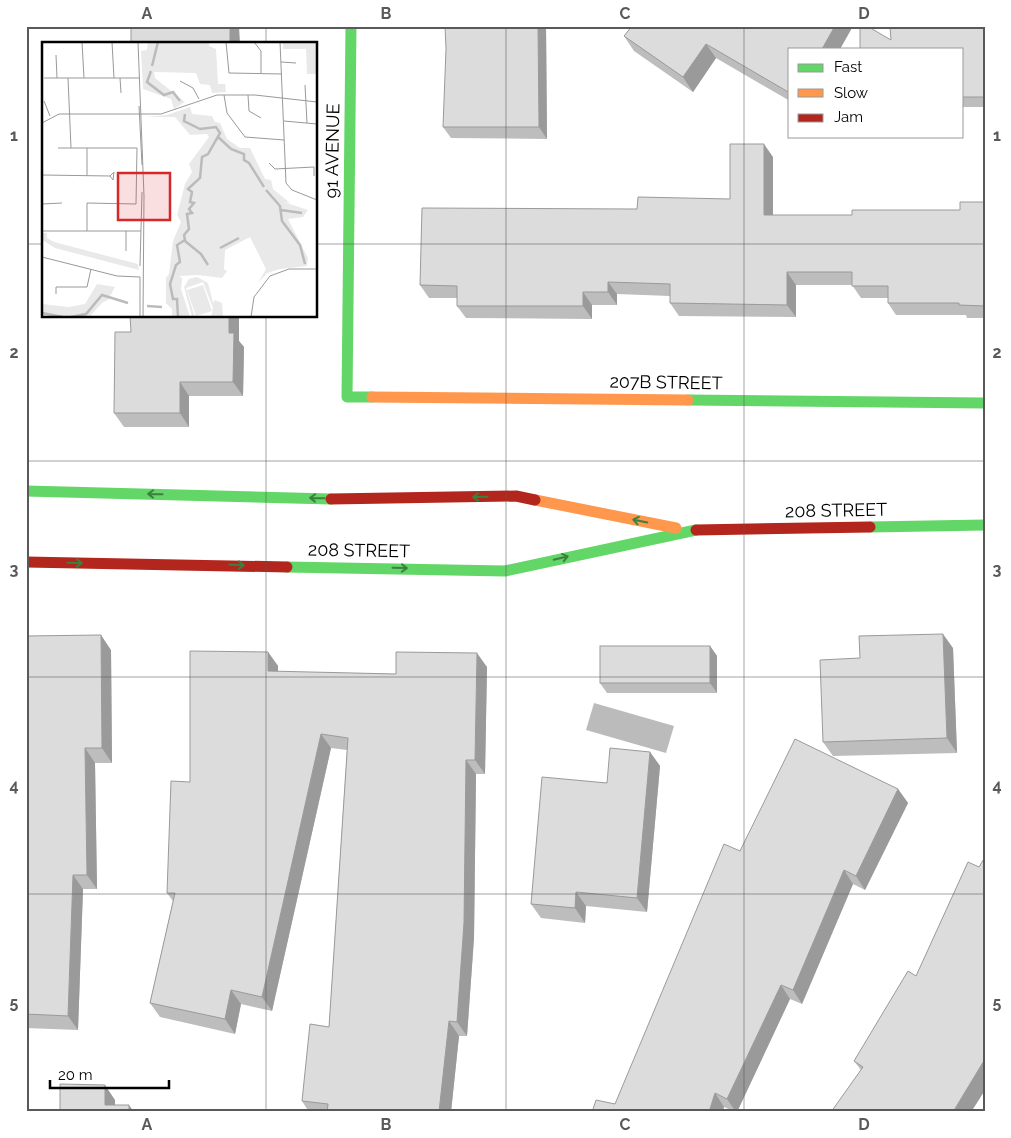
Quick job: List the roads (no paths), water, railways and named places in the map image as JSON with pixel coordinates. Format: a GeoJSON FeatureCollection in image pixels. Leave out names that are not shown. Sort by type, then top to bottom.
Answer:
{"type":"FeatureCollection","features":[{"type":"Feature","properties":{"kind":"main road","name":"91 AVENUE"},"geometry":{"type":"LineString","coordinates":[[347,397],[351,26]]}},
{"type":"Feature","properties":{"kind":"main road","name":"207B STREET"},"geometry":{"type":"LineString","coordinates":[[347,397],[985,403]]}},
{"type":"Feature","properties":{"kind":"main road","name":"208 STREET"},"geometry":{"type":"LineString","coordinates":[[26,491],[319,499],[516,496],[688,530]]}},
{"type":"Feature","properties":{"kind":"main road","name":"208 STREET"},"geometry":{"type":"LineString","coordinates":[[26,562],[505,571],[688,530],[985,525]]}}]}
